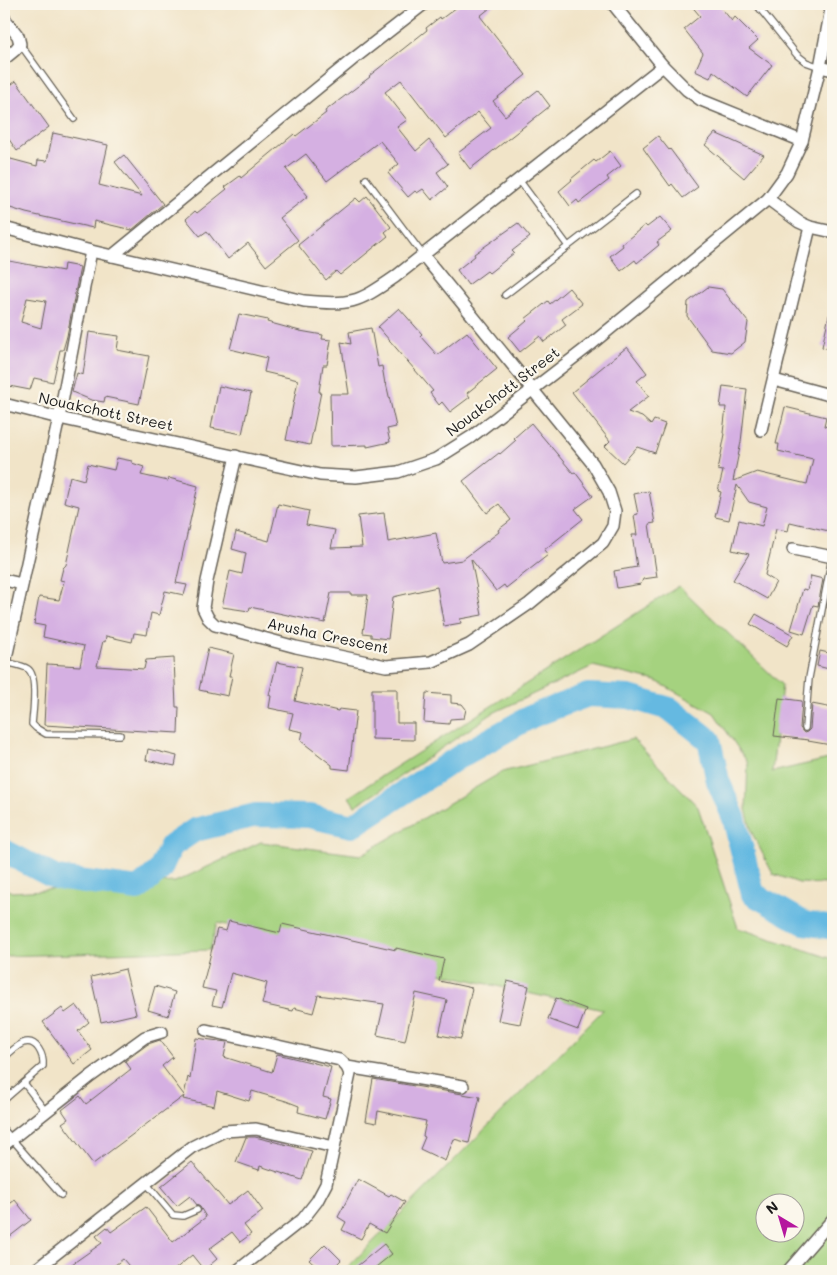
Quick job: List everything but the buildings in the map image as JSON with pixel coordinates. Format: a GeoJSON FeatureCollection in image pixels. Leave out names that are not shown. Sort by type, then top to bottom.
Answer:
{"type":"FeatureCollection","features":[{"type":"Feature","properties":{"kind":"street"},"geometry":{"type":"LineString","coordinates":[[112,256],[352,60],[424,4]]}},
{"type":"Feature","properties":{"kind":"street"},"geometry":{"type":"LineString","coordinates":[[613,4],[663,66],[687,90],[701,100],[802,141]]}},
{"type":"Feature","properties":{"kind":"street","name":"Nouakchott Street"},"geometry":{"type":"LineString","coordinates":[[4,404],[59,418],[320,475],[356,477],[398,472],[436,459],[471,436],[589,346],[768,199],[787,173],[802,141],[820,67],[832,4]]}},
{"type":"Feature","properties":{"kind":"street"},"geometry":{"type":"LineString","coordinates":[[4,18],[18,36],[20,44],[16,50],[4,59]]}},
{"type":"Feature","properties":{"kind":"street"},"geometry":{"type":"LineString","coordinates":[[4,228],[91,251],[304,301],[338,304],[352,302],[368,296],[423,255],[663,66]]}},
{"type":"Feature","properties":{"kind":"street"},"geometry":{"type":"LineString","coordinates":[[820,67],[833,70]]}},
{"type":"Feature","properties":{"kind":"street"},"geometry":{"type":"LineString","coordinates":[[768,199],[799,222],[810,227],[833,232]]}},
{"type":"Feature","properties":{"kind":"street"},"geometry":{"type":"LineString","coordinates":[[761,430],[810,227]]}},
{"type":"Feature","properties":{"kind":"street"},"geometry":{"type":"LineString","coordinates":[[4,664],[59,418],[91,251]]}},
{"type":"Feature","properties":{"kind":"street","name":"Arusha Crescent"},"geometry":{"type":"LineString","coordinates":[[236,456],[207,581],[203,608],[208,618],[215,625],[296,647],[386,666],[431,662],[469,645],[529,604],[603,543],[613,526],[615,511],[609,492],[593,464],[423,255]]}},
{"type":"Feature","properties":{"kind":"street"},"geometry":{"type":"LineString","coordinates":[[774,380],[833,396]]}},
{"type":"Feature","properties":{"kind":"street"},"geometry":{"type":"LineString","coordinates":[[793,549],[832,557]]}},
{"type":"Feature","properties":{"kind":"street"},"geometry":{"type":"LineString","coordinates":[[4,580],[22,584]]}},
{"type":"Feature","properties":{"kind":"street"},"geometry":{"type":"LineString","coordinates":[[206,1030],[340,1060],[347,1066],[350,1074],[326,1184],[317,1202],[303,1219],[237,1271]]}},
{"type":"Feature","properties":{"kind":"street"},"geometry":{"type":"LineString","coordinates":[[6,1138],[46,1112],[144,1036],[162,1032]]}},
{"type":"Feature","properties":{"kind":"street"},"geometry":{"type":"LineString","coordinates":[[347,1066],[463,1086]]}},
{"type":"Feature","properties":{"kind":"street"},"geometry":{"type":"LineString","coordinates":[[34,1271],[192,1147],[224,1131],[256,1129],[334,1147]]}},
{"type":"Feature","properties":{"kind":"street"},"geometry":{"type":"LineString","coordinates":[[788,1271],[833,1219]]}},
{"type":"Feature","properties":{"kind":"lane"},"geometry":{"type":"LineString","coordinates":[[756,4],[797,55],[806,62],[820,67]]}},
{"type":"Feature","properties":{"kind":"lane"},"geometry":{"type":"LineString","coordinates":[[20,44],[74,119]]}},
{"type":"Feature","properties":{"kind":"lane"},"geometry":{"type":"LineString","coordinates":[[366,179],[423,255]]}},
{"type":"Feature","properties":{"kind":"lane"},"geometry":{"type":"LineString","coordinates":[[519,180],[568,246]]}},
{"type":"Feature","properties":{"kind":"lane"},"geometry":{"type":"LineString","coordinates":[[505,295],[636,194]]}},
{"type":"Feature","properties":{"kind":"lane"},"geometry":{"type":"LineString","coordinates":[[805,728],[809,678],[832,557]]}},
{"type":"Feature","properties":{"kind":"lane"},"geometry":{"type":"LineString","coordinates":[[4,664],[27,668],[32,674],[34,686],[32,724],[36,728],[46,734],[120,735]]}},
{"type":"Feature","properties":{"kind":"lane"},"geometry":{"type":"LineString","coordinates":[[4,1058],[24,1043],[32,1043],[38,1047],[44,1056],[43,1066],[4,1100]]}},
{"type":"Feature","properties":{"kind":"lane"},"geometry":{"type":"LineString","coordinates":[[24,1084],[46,1112]]}},
{"type":"Feature","properties":{"kind":"lane"},"geometry":{"type":"LineString","coordinates":[[6,1138],[61,1195]]}},
{"type":"Feature","properties":{"kind":"lane"},"geometry":{"type":"LineString","coordinates":[[146,1183],[173,1215],[182,1216],[197,1210]]}},
{"type":"Feature","properties":{"kind":"green space"},"geometry":{"type":"Polygon","coordinates":[[[679,586],[782,685],[772,772],[833,758],[833,887],[828,884],[799,883],[773,874],[752,833],[746,809],[748,763],[714,713],[656,681],[593,666],[493,713],[355,806],[349,797],[679,586]]]}},
{"type":"Feature","properties":{"kind":"green space"},"geometry":{"type":"Polygon","coordinates":[[[633,739],[698,807],[738,928],[833,959],[833,1271],[344,1271],[603,1010],[217,923],[210,950],[4,956],[4,888],[12,892],[175,882],[261,842],[361,855],[502,772],[633,739]]]}},
{"type":"Feature","properties":{"kind":"waterway"},"geometry":{"type":"LineString","coordinates":[[4,851],[56,878],[138,889],[160,870],[171,846],[195,830],[256,815],[309,816],[352,826],[459,757],[532,716],[588,695],[629,697],[670,709],[709,740],[718,781],[734,818],[753,894],[804,923],[833,928]]}}]}
